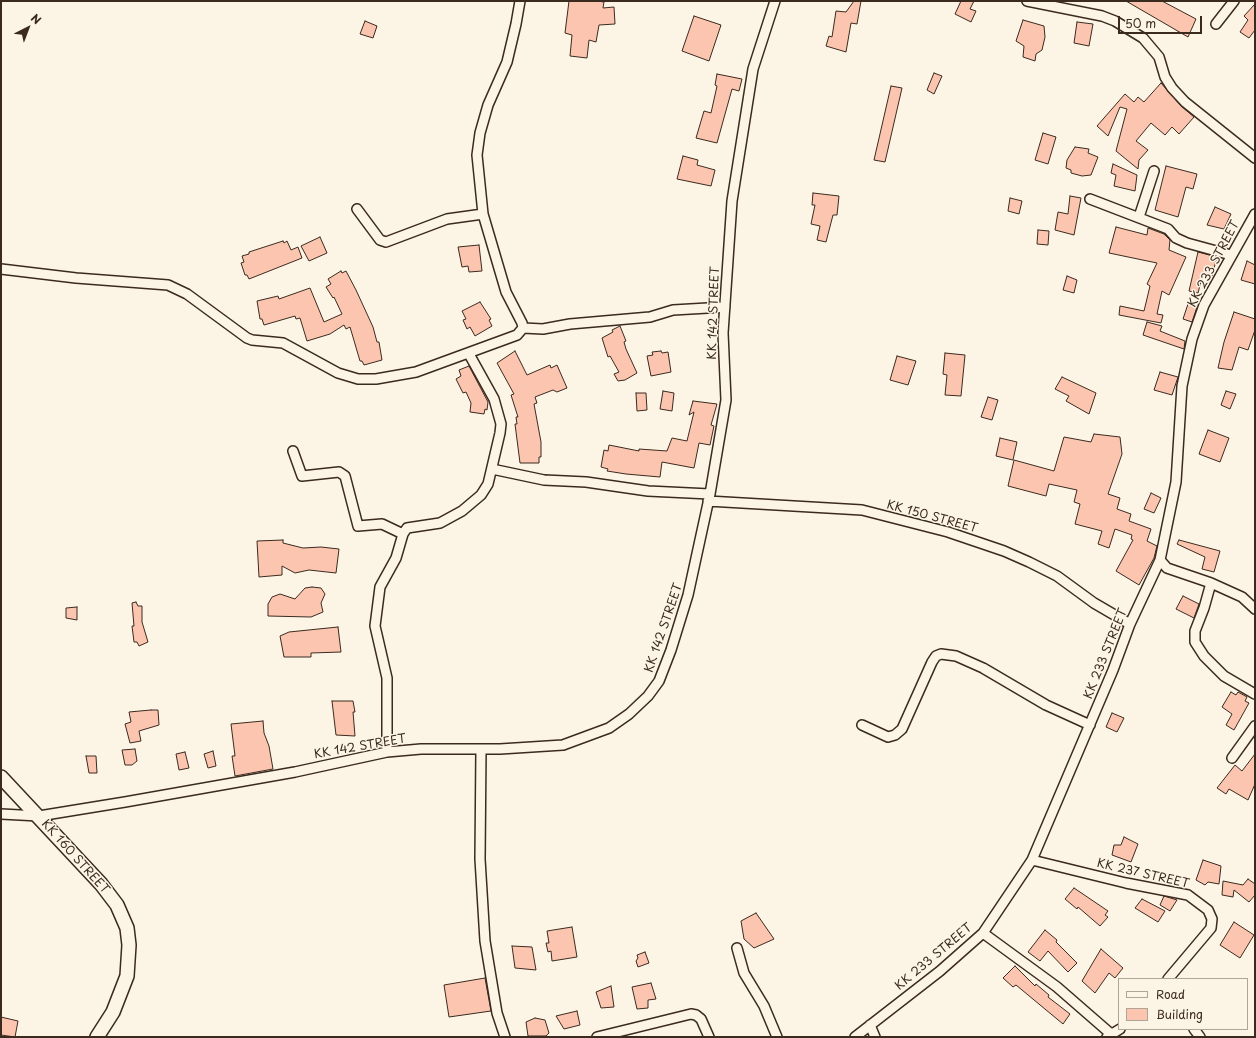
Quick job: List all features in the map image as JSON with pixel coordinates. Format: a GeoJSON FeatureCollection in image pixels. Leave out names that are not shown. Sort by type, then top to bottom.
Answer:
{"type":"FeatureCollection","features":[{"type":"Feature","properties":{"kind":"main road","name":"KK 160 STREET"},"geometry":{"type":"LineString","coordinates":[[1,777],[101,884],[117,905],[127,928],[129,945],[127,976],[112,1012],[97,1037]]}},
{"type":"Feature","properties":{"kind":"street"},"geometry":{"type":"LineString","coordinates":[[520,1],[507,62],[498,87],[488,105],[480,133],[477,156],[483,214],[506,292],[522,323],[523,328]]}},
{"type":"Feature","properties":{"kind":"street","name":"KK 142 STREET"},"geometry":{"type":"LineString","coordinates":[[1,814],[38,816],[220,786],[387,752],[421,749],[481,749],[563,744],[608,728],[624,718],[648,696],[659,681],[671,650],[688,595],[709,498],[726,400],[724,332],[732,201],[752,76],[775,1]]}},
{"type":"Feature","properties":{"kind":"street"},"geometry":{"type":"LineString","coordinates":[[1027,1],[1102,16],[1115,21],[1143,38],[1159,57],[1165,77],[1172,88],[1185,102],[1255,158]]}},
{"type":"Feature","properties":{"kind":"street"},"geometry":{"type":"LineString","coordinates":[[1216,24],[1234,1]]}},
{"type":"Feature","properties":{"kind":"street"},"geometry":{"type":"LineString","coordinates":[[1139,217],[1154,171]]}},
{"type":"Feature","properties":{"kind":"street"},"geometry":{"type":"LineString","coordinates":[[1090,199],[1168,229],[1176,238],[1187,243],[1231,255]]}},
{"type":"Feature","properties":{"kind":"street"},"geometry":{"type":"LineString","coordinates":[[357,209],[380,240],[386,242],[447,219],[483,214]]}},
{"type":"Feature","properties":{"kind":"street","name":"KK 233 STREET"},"geometry":{"type":"LineString","coordinates":[[855,1037],[940,971],[983,933],[1032,860],[1090,725],[1130,624],[1160,560],[1176,482],[1182,386],[1192,339],[1204,304],[1255,214]]}},
{"type":"Feature","properties":{"kind":"street"},"geometry":{"type":"LineString","coordinates":[[1,269],[76,278],[168,285],[187,294],[247,338],[252,340],[283,343],[338,373],[358,379],[376,379],[416,372],[469,354],[517,335],[523,328]]}},
{"type":"Feature","properties":{"kind":"street"},"geometry":{"type":"LineString","coordinates":[[523,328],[543,329],[570,324],[650,317],[673,310],[725,307]]}},
{"type":"Feature","properties":{"kind":"street"},"geometry":{"type":"LineString","coordinates":[[387,752],[387,678],[375,626],[380,588],[396,558],[403,534],[410,527],[440,523],[475,502],[485,490],[492,469],[501,424],[494,399],[469,354]]}},
{"type":"Feature","properties":{"kind":"street"},"geometry":{"type":"LineString","coordinates":[[293,451],[302,476],[339,472],[345,476],[358,526],[361,527],[382,524],[403,534]]}},
{"type":"Feature","properties":{"kind":"street","name":"KK 150 STREET"},"geometry":{"type":"LineString","coordinates":[[492,469],[544,480],[586,482],[709,498],[862,510],[948,532],[1004,551],[1056,576],[1094,603],[1130,624]]}},
{"type":"Feature","properties":{"kind":"street"},"geometry":{"type":"LineString","coordinates":[[1160,560],[1168,568],[1242,597],[1255,609]]}},
{"type":"Feature","properties":{"kind":"street"},"geometry":{"type":"LineString","coordinates":[[1211,584],[1195,631],[1195,642],[1204,656],[1224,676],[1255,694]]}},
{"type":"Feature","properties":{"kind":"street"},"geometry":{"type":"LineString","coordinates":[[862,725],[888,737],[895,735],[902,729],[932,662],[936,656],[941,654],[956,656],[983,668],[1046,704],[1090,725]]}},
{"type":"Feature","properties":{"kind":"street"},"geometry":{"type":"LineString","coordinates":[[1232,758],[1255,726]]}},
{"type":"Feature","properties":{"kind":"street"},"geometry":{"type":"LineString","coordinates":[[481,749],[480,859],[485,941],[497,1013],[505,1037]]}},
{"type":"Feature","properties":{"kind":"street","name":"KK 237 STREET"},"geometry":{"type":"LineString","coordinates":[[1032,860],[1126,883],[1188,895],[1208,910],[1212,919],[1211,928],[1169,978]]}},
{"type":"Feature","properties":{"kind":"street"},"geometry":{"type":"LineString","coordinates":[[983,933],[1057,987],[1109,1035],[1118,1030]]}},
{"type":"Feature","properties":{"kind":"street"},"geometry":{"type":"LineString","coordinates":[[737,948],[744,973],[764,1006],[777,1037]]}},
{"type":"Feature","properties":{"kind":"street"},"geometry":{"type":"LineString","coordinates":[[597,1037],[691,1014],[701,1019],[709,1037]]}},
{"type":"Feature","properties":{"kind":"street"},"geometry":{"type":"LineString","coordinates":[[870,1025],[875,1037]]}},
{"type":"Feature","properties":{"kind":"building"},"geometry":{"type":"Polygon","coordinates":[[[569,1],[597,1],[604,2],[603,8],[614,7],[615,24],[599,25],[596,42],[589,40],[587,58],[570,56],[572,35],[565,33],[569,1]]]}},
{"type":"Feature","properties":{"kind":"building"},"geometry":{"type":"Polygon","coordinates":[[[854,1],[861,1],[857,24],[851,23],[846,52],[826,46],[829,36],[832,37],[836,11],[846,12],[854,1]]]}},
{"type":"Feature","properties":{"kind":"building"},"geometry":{"type":"Polygon","coordinates":[[[961,1],[974,1],[970,9],[976,11],[971,22],[955,14],[961,1]]]}},
{"type":"Feature","properties":{"kind":"building"},"geometry":{"type":"Polygon","coordinates":[[[1126,1],[1162,1],[1196,19],[1188,37],[1126,1]]]}},
{"type":"Feature","properties":{"kind":"building"},"geometry":{"type":"Polygon","coordinates":[[[1255,4],[1255,30],[1249,38],[1240,32],[1248,20],[1244,16],[1255,4]]]}},
{"type":"Feature","properties":{"kind":"building"},"geometry":{"type":"Polygon","coordinates":[[[694,16],[721,25],[709,61],[682,51],[694,16]]]}},
{"type":"Feature","properties":{"kind":"building"},"geometry":{"type":"Polygon","coordinates":[[[1023,20],[1044,26],[1045,37],[1042,50],[1036,54],[1035,61],[1023,57],[1024,46],[1016,41],[1023,20]]]}},
{"type":"Feature","properties":{"kind":"building"},"geometry":{"type":"Polygon","coordinates":[[[365,21],[377,26],[373,38],[360,34],[365,21]]]}},
{"type":"Feature","properties":{"kind":"building"},"geometry":{"type":"Polygon","coordinates":[[[1077,22],[1093,24],[1089,46],[1074,43],[1077,22]]]}},
{"type":"Feature","properties":{"kind":"building"},"geometry":{"type":"Polygon","coordinates":[[[934,73],[942,76],[934,94],[927,90],[934,73]]]}},
{"type":"Feature","properties":{"kind":"building"},"geometry":{"type":"Polygon","coordinates":[[[717,74],[742,79],[739,91],[732,89],[717,143],[696,138],[704,111],[711,113],[717,86],[715,85],[717,74]]]}},
{"type":"Feature","properties":{"kind":"building"},"geometry":{"type":"Polygon","coordinates":[[[1161,83],[1181,106],[1194,117],[1179,134],[1172,127],[1165,135],[1151,123],[1136,141],[1148,150],[1139,160],[1138,169],[1116,151],[1127,109],[1120,107],[1108,136],[1097,126],[1125,94],[1134,102],[1138,97],[1144,102],[1161,83]]]}},
{"type":"Feature","properties":{"kind":"building"},"geometry":{"type":"Polygon","coordinates":[[[891,86],[902,88],[885,162],[874,160],[891,86]]]}},
{"type":"Feature","properties":{"kind":"building"},"geometry":{"type":"Polygon","coordinates":[[[1043,133],[1056,137],[1048,164],[1035,160],[1043,133]]]}},
{"type":"Feature","properties":{"kind":"building"},"geometry":{"type":"Polygon","coordinates":[[[1075,147],[1089,149],[1088,153],[1098,157],[1091,175],[1082,176],[1071,173],[1071,170],[1066,168],[1067,160],[1075,147]]]}},
{"type":"Feature","properties":{"kind":"building"},"geometry":{"type":"Polygon","coordinates":[[[683,156],[698,160],[697,165],[715,170],[711,186],[677,179],[683,156]]]}},
{"type":"Feature","properties":{"kind":"building"},"geometry":{"type":"Polygon","coordinates":[[[1113,164],[1137,175],[1135,191],[1114,186],[1116,175],[1111,173],[1113,164]]]}},
{"type":"Feature","properties":{"kind":"building"},"geometry":{"type":"Polygon","coordinates":[[[1166,166],[1197,174],[1193,189],[1186,187],[1178,217],[1155,210],[1166,166]]]}},
{"type":"Feature","properties":{"kind":"building"},"geometry":{"type":"Polygon","coordinates":[[[813,193],[839,196],[837,215],[833,215],[826,242],[817,240],[820,226],[811,224],[815,205],[812,205],[813,193]]]}},
{"type":"Feature","properties":{"kind":"building"},"geometry":{"type":"Polygon","coordinates":[[[1070,196],[1081,198],[1074,235],[1055,230],[1058,212],[1068,214],[1070,196]]]}},
{"type":"Feature","properties":{"kind":"building"},"geometry":{"type":"Polygon","coordinates":[[[1010,198],[1022,201],[1019,214],[1008,211],[1010,198]]]}},
{"type":"Feature","properties":{"kind":"building"},"geometry":{"type":"Polygon","coordinates":[[[1215,207],[1231,214],[1224,229],[1207,225],[1215,207]]]}},
{"type":"Feature","properties":{"kind":"building"},"geometry":{"type":"Polygon","coordinates":[[[1116,227],[1147,235],[1148,228],[1164,234],[1170,240],[1169,250],[1186,257],[1169,295],[1162,291],[1157,314],[1163,315],[1161,323],[1119,315],[1120,306],[1144,311],[1150,286],[1147,284],[1157,263],[1109,253],[1116,227]]]}},
{"type":"Feature","properties":{"kind":"building"},"geometry":{"type":"Polygon","coordinates":[[[1038,230],[1049,231],[1048,245],[1037,244],[1038,230]]]}},
{"type":"Feature","properties":{"kind":"building"},"geometry":{"type":"Polygon","coordinates":[[[320,237],[327,253],[309,261],[301,246],[320,237]]]}},
{"type":"Feature","properties":{"kind":"building"},"geometry":{"type":"Polygon","coordinates":[[[283,241],[284,243],[287,241],[291,250],[298,247],[302,258],[249,279],[247,275],[245,275],[241,263],[244,262],[242,256],[249,254],[249,252],[283,241]]]}},
{"type":"Feature","properties":{"kind":"building"},"geometry":{"type":"Polygon","coordinates":[[[479,245],[482,271],[469,272],[468,266],[462,267],[458,247],[479,245]]]}},
{"type":"Feature","properties":{"kind":"building"},"geometry":{"type":"Polygon","coordinates":[[[1198,252],[1217,257],[1212,276],[1203,274],[1198,293],[1189,291],[1198,252]]]}},
{"type":"Feature","properties":{"kind":"building"},"geometry":{"type":"Polygon","coordinates":[[[1247,261],[1255,265],[1255,284],[1241,280],[1247,261]]]}},
{"type":"Feature","properties":{"kind":"building"},"geometry":{"type":"Polygon","coordinates":[[[341,271],[342,273],[346,271],[356,290],[373,327],[377,342],[379,342],[382,360],[364,365],[362,361],[360,361],[350,327],[346,329],[344,325],[330,334],[307,341],[300,318],[296,319],[295,316],[264,325],[262,319],[260,319],[257,301],[278,296],[279,299],[310,288],[324,322],[342,314],[334,297],[333,298],[326,287],[331,284],[328,279],[341,271]]]}},
{"type":"Feature","properties":{"kind":"building"},"geometry":{"type":"Polygon","coordinates":[[[1067,276],[1077,280],[1074,293],[1063,290],[1067,276]]]}},
{"type":"Feature","properties":{"kind":"building"},"geometry":{"type":"Polygon","coordinates":[[[480,302],[491,319],[489,320],[492,326],[475,336],[470,327],[467,329],[463,320],[466,319],[462,311],[480,302]]]}},
{"type":"Feature","properties":{"kind":"building"},"geometry":{"type":"Polygon","coordinates":[[[1188,304],[1197,307],[1192,322],[1183,319],[1188,304]]]}},
{"type":"Feature","properties":{"kind":"building"},"geometry":{"type":"Polygon","coordinates":[[[1234,312],[1255,319],[1255,330],[1248,350],[1239,347],[1232,370],[1218,368],[1224,342],[1234,312]]]}},
{"type":"Feature","properties":{"kind":"building"},"geometry":{"type":"Polygon","coordinates":[[[1147,322],[1162,326],[1160,331],[1185,341],[1184,349],[1143,335],[1147,322]]]}},
{"type":"Feature","properties":{"kind":"building"},"geometry":{"type":"Polygon","coordinates":[[[620,326],[626,341],[624,342],[626,349],[637,373],[625,380],[618,381],[614,374],[619,372],[610,356],[608,357],[602,338],[620,326]]]}},
{"type":"Feature","properties":{"kind":"building"},"geometry":{"type":"Polygon","coordinates":[[[515,351],[527,375],[550,365],[551,368],[557,365],[567,388],[557,392],[553,390],[535,397],[537,403],[534,404],[541,442],[541,457],[539,457],[539,463],[520,463],[515,424],[517,424],[516,417],[518,417],[511,395],[514,394],[497,363],[515,351]]]}},
{"type":"Feature","properties":{"kind":"building"},"geometry":{"type":"Polygon","coordinates":[[[661,351],[662,353],[668,352],[671,372],[651,376],[647,356],[653,355],[652,352],[661,351]]]}},
{"type":"Feature","properties":{"kind":"building"},"geometry":{"type":"Polygon","coordinates":[[[945,353],[965,355],[961,396],[945,395],[947,375],[943,374],[945,353]]]}},
{"type":"Feature","properties":{"kind":"building"},"geometry":{"type":"Polygon","coordinates":[[[897,356],[916,361],[908,385],[890,380],[897,356]]]}},
{"type":"Feature","properties":{"kind":"building"},"geometry":{"type":"Polygon","coordinates":[[[469,366],[488,402],[487,410],[485,409],[484,414],[470,412],[471,403],[466,392],[463,393],[456,379],[461,376],[459,370],[469,366]]]}},
{"type":"Feature","properties":{"kind":"building"},"geometry":{"type":"Polygon","coordinates":[[[1160,372],[1178,377],[1172,395],[1154,390],[1160,372]]]}},
{"type":"Feature","properties":{"kind":"building"},"geometry":{"type":"Polygon","coordinates":[[[1062,377],[1096,393],[1089,414],[1066,401],[1069,396],[1055,389],[1062,377]]]}},
{"type":"Feature","properties":{"kind":"building"},"geometry":{"type":"Polygon","coordinates":[[[663,391],[674,393],[672,411],[660,409],[663,391]]]}},
{"type":"Feature","properties":{"kind":"building"},"geometry":{"type":"Polygon","coordinates":[[[1226,391],[1236,394],[1230,409],[1221,405],[1226,391]]]}},
{"type":"Feature","properties":{"kind":"building"},"geometry":{"type":"Polygon","coordinates":[[[636,393],[646,393],[647,410],[637,411],[636,393]]]}},
{"type":"Feature","properties":{"kind":"building"},"geometry":{"type":"Polygon","coordinates":[[[988,397],[998,400],[992,420],[981,417],[988,397]]]}},
{"type":"Feature","properties":{"kind":"building"},"geometry":{"type":"Polygon","coordinates":[[[693,401],[717,404],[711,425],[714,426],[710,445],[699,443],[694,468],[662,462],[660,477],[607,471],[608,469],[601,467],[604,450],[608,451],[609,445],[639,451],[639,449],[667,451],[672,438],[687,441],[694,412],[689,415],[693,401]]]}},
{"type":"Feature","properties":{"kind":"building"},"geometry":{"type":"Polygon","coordinates":[[[1208,430],[1229,438],[1220,462],[1199,454],[1208,430]]]}},
{"type":"Feature","properties":{"kind":"building"},"geometry":{"type":"Polygon","coordinates":[[[1094,434],[1120,437],[1122,454],[1108,494],[1120,498],[1117,509],[1131,514],[1129,521],[1151,529],[1147,541],[1157,546],[1154,558],[1139,585],[1116,571],[1133,540],[1131,539],[1132,535],[1115,529],[1109,548],[1098,544],[1102,531],[1075,524],[1080,504],[1074,502],[1077,490],[1049,484],[1046,496],[1008,486],[1014,460],[1054,471],[1064,437],[1091,442],[1094,434]]]}},
{"type":"Feature","properties":{"kind":"building"},"geometry":{"type":"Polygon","coordinates":[[[1000,438],[1017,442],[1013,460],[996,456],[1000,438]]]}},
{"type":"Feature","properties":{"kind":"building"},"geometry":{"type":"Polygon","coordinates":[[[1151,493],[1161,498],[1154,513],[1144,509],[1151,493]]]}},
{"type":"Feature","properties":{"kind":"building"},"geometry":{"type":"Polygon","coordinates":[[[283,540],[283,543],[303,548],[321,547],[339,549],[336,573],[309,570],[295,573],[282,566],[282,575],[259,577],[257,541],[283,540]]]}},
{"type":"Feature","properties":{"kind":"building"},"geometry":{"type":"Polygon","coordinates":[[[1179,540],[1220,551],[1214,572],[1202,569],[1205,557],[1177,544],[1179,540]]]}},
{"type":"Feature","properties":{"kind":"building"},"geometry":{"type":"Polygon","coordinates":[[[305,588],[321,588],[325,594],[321,603],[323,612],[311,617],[268,616],[268,604],[272,597],[280,594],[295,599],[305,588]]]}},
{"type":"Feature","properties":{"kind":"building"},"geometry":{"type":"Polygon","coordinates":[[[1183,596],[1199,604],[1194,618],[1176,609],[1183,596]]]}},
{"type":"Feature","properties":{"kind":"building"},"geometry":{"type":"Polygon","coordinates":[[[136,602],[138,606],[142,606],[142,622],[148,642],[139,646],[137,642],[134,642],[132,626],[134,626],[132,603],[136,602]]]}},
{"type":"Feature","properties":{"kind":"building"},"geometry":{"type":"Polygon","coordinates":[[[77,607],[77,620],[66,618],[66,608],[77,607]]]}},
{"type":"Feature","properties":{"kind":"building"},"geometry":{"type":"Polygon","coordinates":[[[338,627],[341,652],[311,653],[311,657],[284,657],[280,636],[289,632],[338,627]]]}},
{"type":"Feature","properties":{"kind":"building"},"geometry":{"type":"Polygon","coordinates":[[[1231,692],[1236,695],[1238,692],[1247,697],[1245,701],[1249,703],[1234,730],[1226,725],[1232,714],[1222,707],[1231,692]]]}},
{"type":"Feature","properties":{"kind":"building"},"geometry":{"type":"Polygon","coordinates":[[[332,701],[353,701],[355,712],[353,712],[355,736],[336,735],[332,701]]]}},
{"type":"Feature","properties":{"kind":"building"},"geometry":{"type":"Polygon","coordinates":[[[158,710],[159,725],[139,731],[141,741],[130,743],[125,724],[131,722],[129,712],[158,710]]]}},
{"type":"Feature","properties":{"kind":"building"},"geometry":{"type":"Polygon","coordinates":[[[1112,713],[1124,718],[1117,732],[1106,727],[1112,713]]]}},
{"type":"Feature","properties":{"kind":"building"},"geometry":{"type":"Polygon","coordinates":[[[263,721],[264,733],[269,746],[273,769],[235,776],[232,756],[235,756],[231,724],[263,721]]]}},
{"type":"Feature","properties":{"kind":"building"},"geometry":{"type":"Polygon","coordinates":[[[135,749],[137,761],[132,765],[125,765],[122,750],[135,749]]]}},
{"type":"Feature","properties":{"kind":"building"},"geometry":{"type":"Polygon","coordinates":[[[213,751],[216,766],[208,768],[204,754],[213,751]]]}},
{"type":"Feature","properties":{"kind":"building"},"geometry":{"type":"Polygon","coordinates":[[[185,752],[189,768],[179,770],[176,754],[185,752]]]}},
{"type":"Feature","properties":{"kind":"building"},"geometry":{"type":"Polygon","coordinates":[[[1255,754],[1255,784],[1248,800],[1229,789],[1226,794],[1217,788],[1235,765],[1242,771],[1255,754]]]}},
{"type":"Feature","properties":{"kind":"building"},"geometry":{"type":"Polygon","coordinates":[[[86,756],[96,756],[97,773],[89,773],[86,756]]]}},
{"type":"Feature","properties":{"kind":"building"},"geometry":{"type":"Polygon","coordinates":[[[1124,837],[1138,844],[1131,862],[1112,855],[1114,845],[1121,845],[1124,837]]]}},
{"type":"Feature","properties":{"kind":"building"},"geometry":{"type":"Polygon","coordinates":[[[1203,860],[1221,866],[1219,884],[1208,882],[1205,885],[1196,880],[1203,860]]]}},
{"type":"Feature","properties":{"kind":"building"},"geometry":{"type":"Polygon","coordinates":[[[1248,879],[1255,884],[1255,895],[1249,902],[1234,890],[1233,897],[1222,895],[1223,881],[1243,885],[1248,879]]]}},
{"type":"Feature","properties":{"kind":"building"},"geometry":{"type":"Polygon","coordinates":[[[1074,888],[1108,911],[1105,915],[1108,917],[1100,926],[1078,907],[1077,909],[1065,899],[1074,888]]]}},
{"type":"Feature","properties":{"kind":"building"},"geometry":{"type":"Polygon","coordinates":[[[1164,896],[1177,900],[1170,911],[1160,905],[1164,896]]]}},
{"type":"Feature","properties":{"kind":"building"},"geometry":{"type":"Polygon","coordinates":[[[1142,899],[1165,911],[1158,922],[1135,908],[1142,899]]]}},
{"type":"Feature","properties":{"kind":"building"},"geometry":{"type":"Polygon","coordinates":[[[756,913],[774,939],[754,948],[744,939],[741,921],[756,913]]]}},
{"type":"Feature","properties":{"kind":"building"},"geometry":{"type":"Polygon","coordinates":[[[1234,922],[1254,935],[1240,958],[1220,945],[1234,922]]]}},
{"type":"Feature","properties":{"kind":"building"},"geometry":{"type":"Polygon","coordinates":[[[572,927],[577,957],[552,961],[551,951],[548,952],[546,943],[549,943],[547,931],[572,927]]]}},
{"type":"Feature","properties":{"kind":"building"},"geometry":{"type":"Polygon","coordinates":[[[1045,930],[1057,940],[1056,942],[1077,963],[1068,972],[1048,951],[1040,961],[1028,952],[1045,930]]]}},
{"type":"Feature","properties":{"kind":"building"},"geometry":{"type":"Polygon","coordinates":[[[512,946],[532,947],[536,970],[515,968],[512,946]]]}},
{"type":"Feature","properties":{"kind":"building"},"geometry":{"type":"Polygon","coordinates":[[[1101,949],[1123,968],[1115,978],[1109,973],[1095,993],[1082,981],[1101,949]]]}},
{"type":"Feature","properties":{"kind":"building"},"geometry":{"type":"Polygon","coordinates":[[[645,952],[649,963],[638,967],[636,961],[638,958],[637,955],[645,952]]]}},
{"type":"Feature","properties":{"kind":"building"},"geometry":{"type":"Polygon","coordinates":[[[1015,966],[1035,986],[1036,984],[1049,995],[1048,997],[1070,1014],[1063,1024],[1016,985],[1013,987],[1003,978],[1015,966]]]}},
{"type":"Feature","properties":{"kind":"building"},"geometry":{"type":"Polygon","coordinates":[[[485,978],[491,1011],[449,1017],[444,985],[485,978]]]}},
{"type":"Feature","properties":{"kind":"building"},"geometry":{"type":"Polygon","coordinates":[[[651,983],[656,999],[648,1000],[648,1008],[637,1009],[632,987],[651,983]]]}},
{"type":"Feature","properties":{"kind":"building"},"geometry":{"type":"Polygon","coordinates":[[[611,986],[614,1007],[601,1008],[596,992],[611,986]]]}},
{"type":"Feature","properties":{"kind":"building"},"geometry":{"type":"Polygon","coordinates":[[[577,1011],[580,1025],[564,1029],[556,1016],[577,1011]]]}},
{"type":"Feature","properties":{"kind":"building"},"geometry":{"type":"Polygon","coordinates":[[[1,1017],[18,1021],[15,1037],[1,1035],[1,1017]]]}},
{"type":"Feature","properties":{"kind":"building"},"geometry":{"type":"Polygon","coordinates":[[[535,1018],[545,1020],[549,1033],[546,1036],[528,1036],[526,1022],[535,1018]]]}}]}
